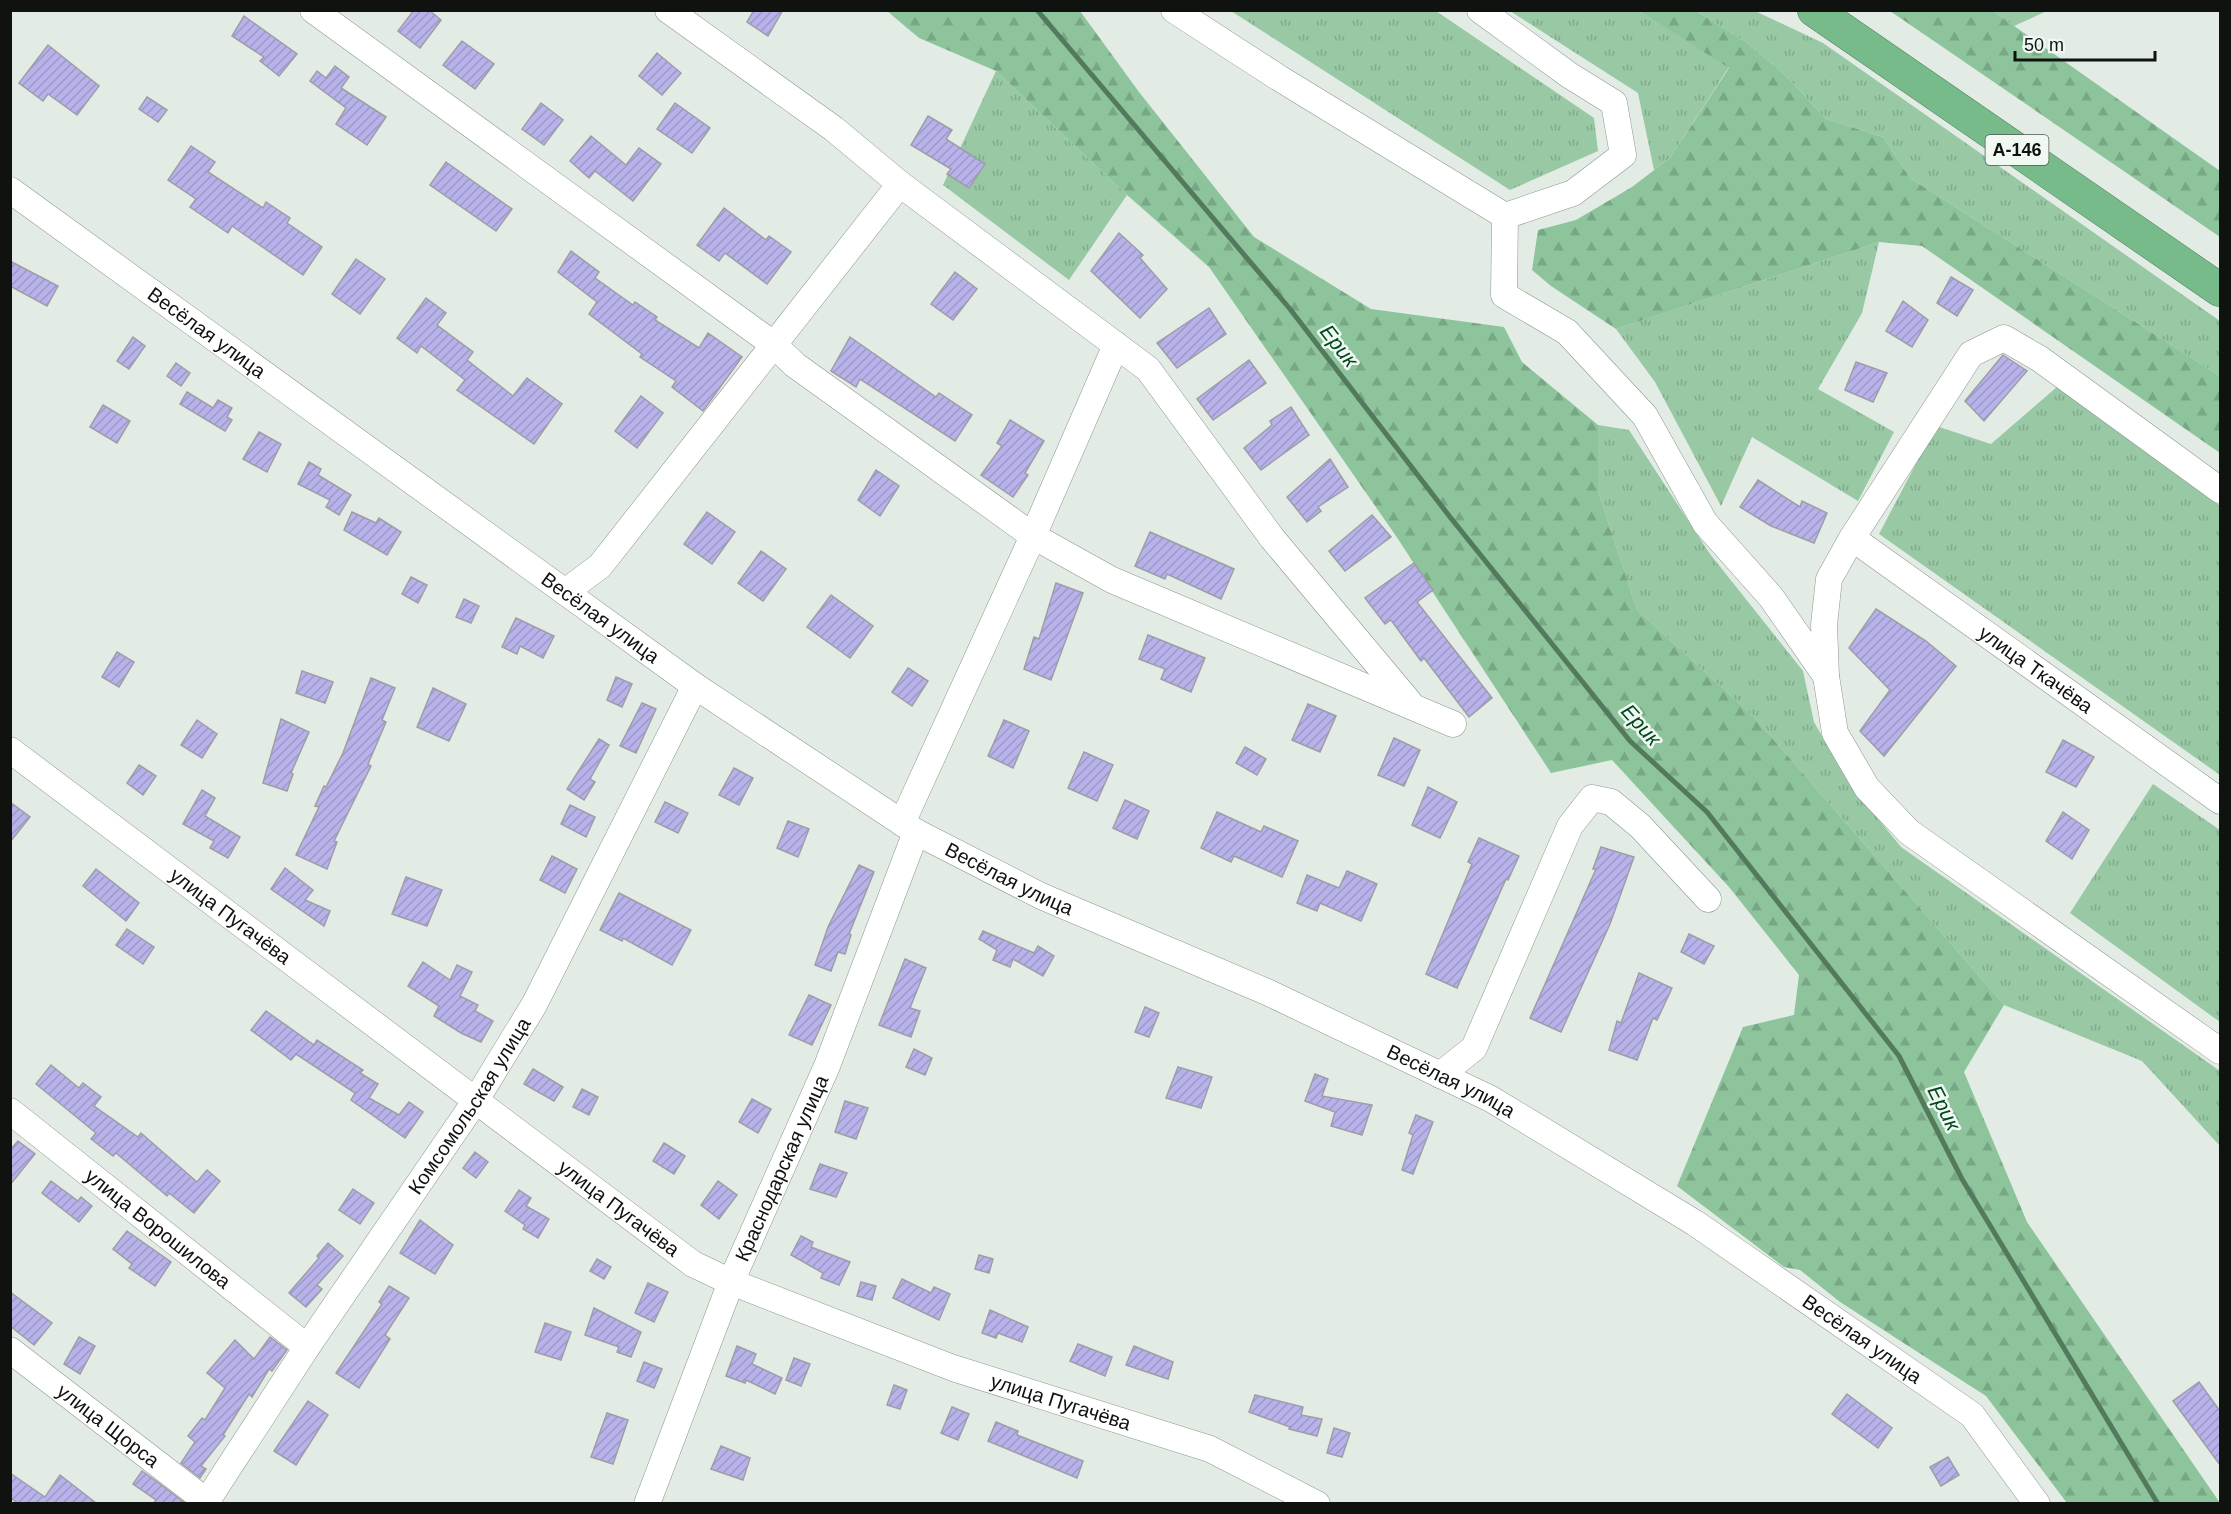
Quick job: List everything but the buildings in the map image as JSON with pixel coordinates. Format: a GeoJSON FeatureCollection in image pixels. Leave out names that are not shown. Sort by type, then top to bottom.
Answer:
{"type":"FeatureCollection","features":[{"type":"Feature","properties":{"kind":"highway","name":"А-146"},"geometry":{"type":"LineString","coordinates":[[1814,10],[2220,290]]}},
{"type":"Feature","properties":{"kind":"street"},"geometry":{"type":"LineString","coordinates":[[313,10],[773,344],[795,365],[1033,536],[1112,580],[1453,724]]}},
{"type":"Feature","properties":{"kind":"street"},"geometry":{"type":"LineString","coordinates":[[668,10],[834,129],[900,184],[1148,369],[1272,538],[1414,708]]}},
{"type":"Feature","properties":{"kind":"street"},"geometry":{"type":"LineString","coordinates":[[1174,10],[1279,78],[1505,216]]}},
{"type":"Feature","properties":{"kind":"street"},"geometry":{"type":"LineString","coordinates":[[1480,10],[1569,75],[1614,104],[1623,155],[1573,193],[1505,216]]}},
{"type":"Feature","properties":{"kind":"street"},"geometry":{"type":"LineString","coordinates":[[565,592],[600,566],[900,184]]}},
{"type":"Feature","properties":{"kind":"street","name":"Весёлая улица"},"geometry":{"type":"LineString","coordinates":[[10,190],[695,686],[909,828],[1041,896],[1267,992],[1497,1102],[1695,1223],[1972,1415],[2037,1503]]}},
{"type":"Feature","properties":{"kind":"street"},"geometry":{"type":"LineString","coordinates":[[1505,216],[1504,295],[1567,332],[1645,416],[1705,523],[1771,597],[1826,676]]}},
{"type":"Feature","properties":{"kind":"street"},"geometry":{"type":"LineString","coordinates":[[2220,490],[2040,359],[2004,338],[1971,354],[1852,538],[1829,579],[1824,625],[1826,676],[1835,733],[1867,788],[1909,832],[2220,1051]]}},
{"type":"Feature","properties":{"kind":"street","name":"Краснодарская улица"},"geometry":{"type":"LineString","coordinates":[[647,1503],[731,1282],[827,1066],[909,828],[1116,345]]}},
{"type":"Feature","properties":{"kind":"street","name":"улица Ткачёва"},"geometry":{"type":"LineString","coordinates":[[1852,538],[2220,801]]}},
{"type":"Feature","properties":{"kind":"street","name":"Комсомольская улица"},"geometry":{"type":"LineString","coordinates":[[206,1502],[307,1347],[476,1100],[534,1005],[695,686]]}},
{"type":"Feature","properties":{"kind":"street","name":"улица Пугачёва"},"geometry":{"type":"LineString","coordinates":[[10,750],[693,1264],[731,1282],[952,1368],[1210,1449],[1317,1503]]}},
{"type":"Feature","properties":{"kind":"street"},"geometry":{"type":"LineString","coordinates":[[1440,1075],[1474,1048],[1570,826],[1592,798],[1611,802],[1640,826],[1708,899]]}},
{"type":"Feature","properties":{"kind":"street","name":"улица Ворошилова"},"geometry":{"type":"LineString","coordinates":[[10,1111],[307,1347]]}},
{"type":"Feature","properties":{"kind":"street","name":"улица Щорса"},"geometry":{"type":"LineString","coordinates":[[10,1350],[206,1502]]}},
{"type":"Feature","properties":{"kind":"green space"},"geometry":{"type":"Polygon","coordinates":[[[887,11],[1080,11],[1139,92],[1254,237],[1371,309],[1504,327],[1522,362],[1598,425],[1598,491],[1637,610],[1754,717],[2004,1005],[1964,1072],[2027,1222],[2220,1503],[2067,1503],[1986,1396],[1840,1302],[1800,1270],[1784,1267],[1677,1186],[1743,1027],[1794,1015],[1799,975],[1729,887],[1612,760],[1551,773],[1396,536],[1209,267],[1127,195],[996,71],[919,38],[887,11]]]}},
{"type":"Feature","properties":{"kind":"green space"},"geometry":{"type":"Polygon","coordinates":[[[1231,11],[1436,11],[1594,118],[1598,151],[1510,190],[1231,11]]]}},
{"type":"Feature","properties":{"kind":"green space"},"geometry":{"type":"Polygon","coordinates":[[[1510,11],[1639,11],[1729,67],[1670,158],[1654,170],[1638,93],[1510,11]]]}},
{"type":"Feature","properties":{"kind":"green space"},"geometry":{"type":"Polygon","coordinates":[[[1639,11],[1696,11],[1746,42],[1784,74],[1826,119],[1883,137],[1910,178],[2220,376],[2220,453],[1922,246],[1879,242],[1616,329],[1551,286],[1532,270],[1538,230],[1576,220],[1632,187],[1670,158],[1729,68],[1639,11]]]}},
{"type":"Feature","properties":{"kind":"green space"},"geometry":{"type":"Polygon","coordinates":[[[1696,11],[1755,11],[1823,43],[2220,321],[2220,376],[1910,178],[1883,137],[1826,119],[1784,74],[1746,42],[1696,11]]]}},
{"type":"Feature","properties":{"kind":"green space"},"geometry":{"type":"Polygon","coordinates":[[[1890,11],[1993,11],[2220,171],[2220,237],[1890,11]]]}},
{"type":"Feature","properties":{"kind":"green space"},"geometry":{"type":"Polygon","coordinates":[[[1993,11],[2047,11],[2014,26],[1993,11]]]}},
{"type":"Feature","properties":{"kind":"green space"},"geometry":{"type":"Polygon","coordinates":[[[996,71],[1127,195],[1069,280],[943,185],[996,71]]]}},
{"type":"Feature","properties":{"kind":"green space"},"geometry":{"type":"Polygon","coordinates":[[[1879,242],[1862,313],[1818,389],[1894,432],[1858,501],[1752,437],[1721,506],[1655,382],[1616,329],[1879,242]]]}},
{"type":"Feature","properties":{"kind":"green space"},"geometry":{"type":"Polygon","coordinates":[[[2058,386],[2220,506],[2220,775],[1879,534],[1936,426],[1991,444],[2058,386]]]}},
{"type":"Feature","properties":{"kind":"green space"},"geometry":{"type":"Polygon","coordinates":[[[1598,425],[1629,430],[1710,554],[1803,671],[1814,722],[1849,783],[1901,847],[2220,1071],[2220,1146],[2142,1061],[2004,1005],[1754,717],[1637,610],[1598,491],[1598,425]]]}},
{"type":"Feature","properties":{"kind":"green space"},"geometry":{"type":"Polygon","coordinates":[[[2153,784],[2220,830],[2220,1022],[2070,913],[2153,784]]]}},
{"type":"Feature","properties":{"kind":"waterway","name":"Ерик"},"geometry":{"type":"LineString","coordinates":[[1037,10],[1290,309],[1450,517],[1630,741],[1707,812],[1899,1056],[1962,1179],[2158,1504]]}}]}
